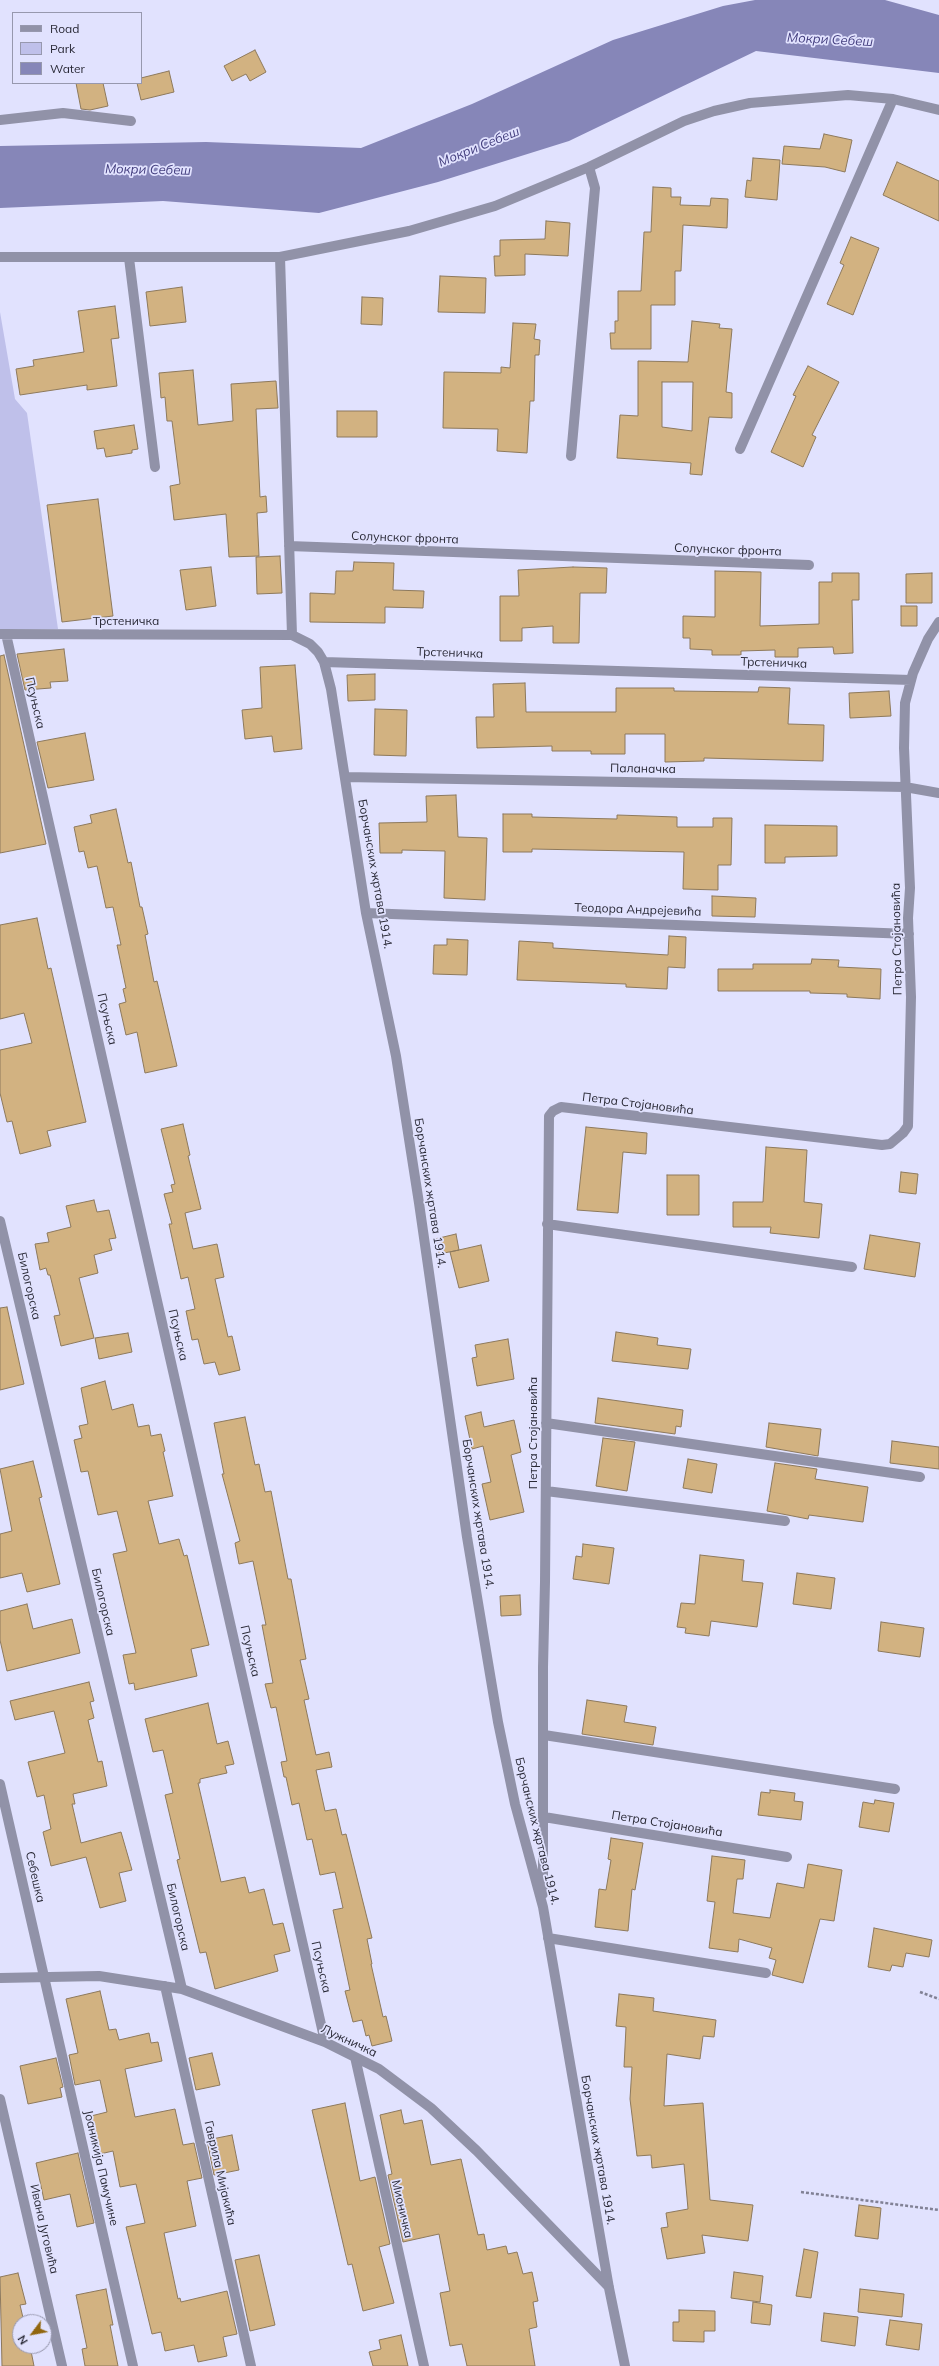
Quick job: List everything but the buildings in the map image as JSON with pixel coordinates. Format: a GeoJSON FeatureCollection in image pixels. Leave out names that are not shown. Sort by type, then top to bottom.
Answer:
{"type":"FeatureCollection","features":[{"type":"Feature","properties":{"kind":"street"},"geometry":{"type":"LineString","coordinates":[[0,257],[280,257],[409,231],[495,206],[589,167],[684,120],[714,111],[750,103],[848,95],[893,99],[939,110]]}},
{"type":"Feature","properties":{"kind":"street"},"geometry":{"type":"LineString","coordinates":[[740,449],[893,99]]}},
{"type":"Feature","properties":{"kind":"street"},"geometry":{"type":"LineString","coordinates":[[0,120],[63,113],[131,121]]}},
{"type":"Feature","properties":{"kind":"street"},"geometry":{"type":"LineString","coordinates":[[570,456],[595,188],[593,176],[589,167]]}},
{"type":"Feature","properties":{"kind":"street"},"geometry":{"type":"LineString","coordinates":[[280,257],[292,635]]}},
{"type":"Feature","properties":{"kind":"street"},"geometry":{"type":"LineString","coordinates":[[129,258],[155,467]]}},
{"type":"Feature","properties":{"kind":"street","name":"Солунског фронта"},"geometry":{"type":"LineString","coordinates":[[289,546],[809,566]]}},
{"type":"Feature","properties":{"kind":"street","name":"Петра Стојановића"},"geometry":{"type":"LineString","coordinates":[[543,1907],[543,1667],[549,1120],[553,1111],[561,1107],[882,1145],[897,1139],[908,1126],[911,1003],[909,934],[910,888],[905,787],[905,703],[911,680],[928,639],[939,622]]}},
{"type":"Feature","properties":{"kind":"street","name":"Трстеничка"},"geometry":{"type":"LineString","coordinates":[[3,634],[292,635],[310,644],[318,652],[324,662],[911,680]]}},
{"type":"Feature","properties":{"kind":"street","name":"Псуњска"},"geometry":{"type":"LineString","coordinates":[[3,634],[325,2042]]}},
{"type":"Feature","properties":{"kind":"street","name":"Борчанских жртава 1914."},"geometry":{"type":"LineString","coordinates":[[324,662],[331,689],[366,913],[396,1056],[419,1203],[467,1536],[498,1722],[515,1804],[543,1907],[609,2288],[625,2366]]}},
{"type":"Feature","properties":{"kind":"street","name":"Паланачка"},"geometry":{"type":"LineString","coordinates":[[345,777],[905,787],[939,793]]}},
{"type":"Feature","properties":{"kind":"street","name":"Теодора Андрејевића"},"geometry":{"type":"LineString","coordinates":[[366,913],[909,934]]}},
{"type":"Feature","properties":{"kind":"street","name":"Билогорска"},"geometry":{"type":"LineString","coordinates":[[0,1221],[182,1988]]}},
{"type":"Feature","properties":{"kind":"street"},"geometry":{"type":"LineString","coordinates":[[547,1224],[852,1267]]}},
{"type":"Feature","properties":{"kind":"street"},"geometry":{"type":"LineString","coordinates":[[546,1423],[920,1477]]}},
{"type":"Feature","properties":{"kind":"street"},"geometry":{"type":"LineString","coordinates":[[546,1490],[785,1521]]}},
{"type":"Feature","properties":{"kind":"street"},"geometry":{"type":"LineString","coordinates":[[544,1735],[895,1789]]}},
{"type":"Feature","properties":{"kind":"street","name":"Себешка"},"geometry":{"type":"LineString","coordinates":[[0,1784],[44,1976]]}},
{"type":"Feature","properties":{"kind":"street","name":"Петра Стојановића"},"geometry":{"type":"LineString","coordinates":[[544,1818],[787,1857]]}},
{"type":"Feature","properties":{"kind":"street"},"geometry":{"type":"LineString","coordinates":[[548,1938],[766,1972]]}},
{"type":"Feature","properties":{"kind":"street","name":"Јоаникија Памучине"},"geometry":{"type":"LineString","coordinates":[[44,1976],[133,2366]]}},
{"type":"Feature","properties":{"kind":"street","name":"Лужничка"},"geometry":{"type":"LineString","coordinates":[[0,1978],[99,1976],[182,1988],[325,2042],[379,2069],[431,2108],[477,2151],[609,2288]]}},
{"type":"Feature","properties":{"kind":"street","name":"Гаврила Мијакића"},"geometry":{"type":"LineString","coordinates":[[165,1986],[251,2366]]}},
{"type":"Feature","properties":{"kind":"street","name":"Мионичка"},"geometry":{"type":"LineString","coordinates":[[355,2057],[424,2366]]}},
{"type":"Feature","properties":{"kind":"street","name":"Ивана Југовића"},"geometry":{"type":"LineString","coordinates":[[0,2099],[62,2366]]}},
{"type":"Feature","properties":{"kind":"path"},"geometry":{"type":"LineString","coordinates":[[920,1992],[939,1999]]}},
{"type":"Feature","properties":{"kind":"path"},"geometry":{"type":"LineString","coordinates":[[801,2192],[939,2210]]}},
{"type":"Feature","properties":{"kind":"green space"},"geometry":{"type":"Polygon","coordinates":[[[0,312],[15,399],[27,413],[58,629],[0,629],[0,312]]]}},
{"type":"Feature","properties":{"kind":"water","name":"Мокри Себеш"},"geometry":{"type":"Polygon","coordinates":[[[755,0],[885,0],[939,15],[939,73],[756,51],[569,141],[438,182],[319,213],[163,201],[0,208],[0,146],[206,142],[361,148],[472,104],[613,40],[723,6],[755,0]]]}}]}
